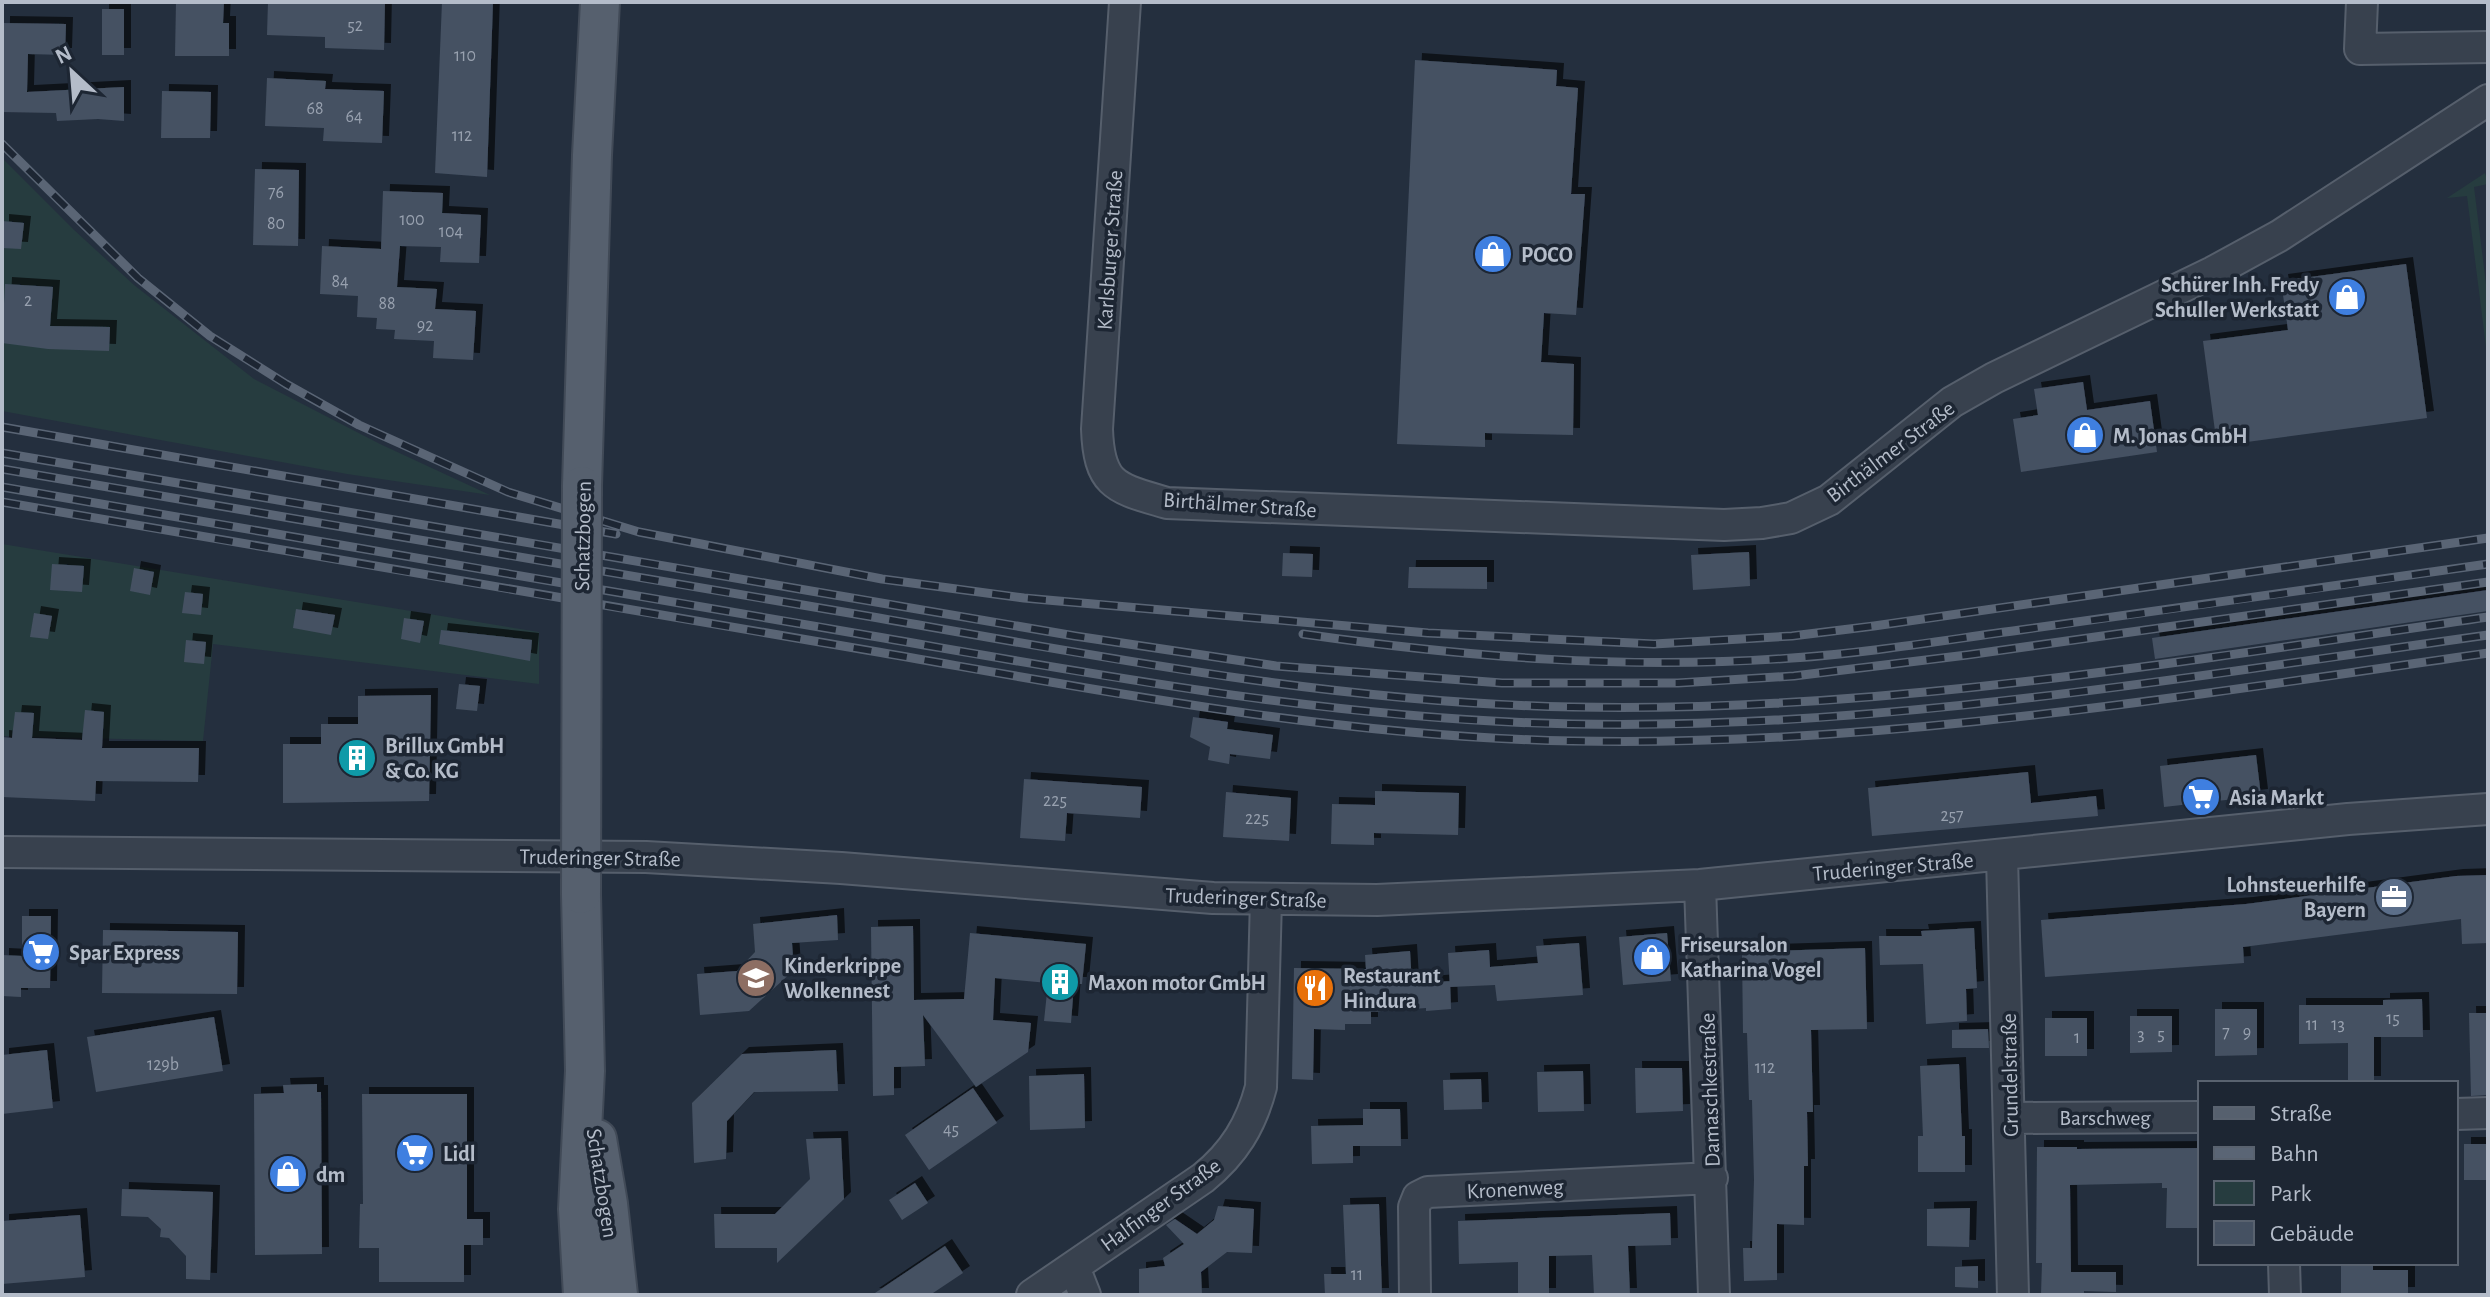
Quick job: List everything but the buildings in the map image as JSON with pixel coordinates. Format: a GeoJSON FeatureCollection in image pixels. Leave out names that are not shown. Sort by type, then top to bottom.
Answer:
{"type":"FeatureCollection","features":[{"type":"Feature","properties":{"kind":"main road","name":"Schatzbogen"},"geometry":{"type":"LineString","coordinates":[[583,1295],[578,1209],[585,1071],[581,894],[582,486],[600,2]]}},
{"type":"Feature","properties":{"kind":"main road","name":"Schatzbogen"},"geometry":{"type":"LineString","coordinates":[[585,1071],[608,1204],[618,1295]]}},
{"type":"Feature","properties":{"kind":"street","name":"Karlsburger Straße"},"geometry":{"type":"LineString","coordinates":[[1123,489],[1105,473],[1098,455],[1097,429],[1125,2]]}},
{"type":"Feature","properties":{"kind":"street"},"geometry":{"type":"LineString","coordinates":[[2362,2],[2360,49],[2488,47]]}},
{"type":"Feature","properties":{"kind":"street","name":"Birthälmer Straße"},"geometry":{"type":"LineString","coordinates":[[1123,489],[1167,503],[1404,514],[1724,525],[1791,518],[1829,500],[1952,402],[2279,236],[2488,100]]}},
{"type":"Feature","properties":{"kind":"street","name":"Truderinger Straße"},"geometry":{"type":"LineString","coordinates":[[2,852],[661,857],[841,868],[1100,890],[1266,899],[1447,898],[1700,885],[2348,819],[2488,809]]}},
{"type":"Feature","properties":{"kind":"street","name":"Grundelstraße"},"geometry":{"type":"LineString","coordinates":[[2002,856],[2013,1295]]}},
{"type":"Feature","properties":{"kind":"street","name":"Damaschkestraße"},"geometry":{"type":"LineString","coordinates":[[1700,885],[1714,1295]]}},
{"type":"Feature","properties":{"kind":"street","name":"Halfinger Straße"},"geometry":{"type":"LineString","coordinates":[[1032,1295],[1203,1178],[1217,1167],[1242,1137],[1261,1087],[1266,899]]}},
{"type":"Feature","properties":{"kind":"street"},"geometry":{"type":"LineString","coordinates":[[2458,1114],[2488,1113]]}},
{"type":"Feature","properties":{"kind":"street","name":"Barschweg"},"geometry":{"type":"LineString","coordinates":[[2010,1118],[2198,1117]]}},
{"type":"Feature","properties":{"kind":"street","name":"Kronenweg"},"geometry":{"type":"LineString","coordinates":[[1415,1295],[1414,1207],[1418,1197],[1428,1192],[1712,1178]]}},
{"type":"Feature","properties":{"kind":"street"},"geometry":{"type":"LineString","coordinates":[[2284,1265],[2285,1295]]}},
{"type":"Feature","properties":{"kind":"street"},"geometry":{"type":"LineString","coordinates":[[1074,1267],[1085,1295]]}},
{"type":"Feature","properties":{"kind":"green space"},"geometry":{"type":"Polygon","coordinates":[[[2,158],[134,285],[254,379],[380,444],[490,495],[347,474],[2,411],[2,158]]]}},
{"type":"Feature","properties":{"kind":"green space"},"geometry":{"type":"Polygon","coordinates":[[[2485,173],[2488,184],[2474,187],[2488,300],[2488,363],[2467,196],[2447,198],[2485,173]]]}},
{"type":"Feature","properties":{"kind":"green space"},"geometry":{"type":"Polygon","coordinates":[[[2,544],[539,632],[539,684],[213,644],[203,741],[2,736],[2,544]]]}},
{"type":"Feature","properties":{"kind":"railway"},"geometry":{"type":"LineString","coordinates":[[2,144],[138,278],[210,336],[359,425],[508,492],[639,532],[882,579],[1024,598],[1428,633],[1654,644],[1792,636],[1874,626],[2488,538]]}},
{"type":"Feature","properties":{"kind":"railway"},"geometry":{"type":"LineString","coordinates":[[2,427],[616,534]]}},
{"type":"Feature","properties":{"kind":"railway"},"geometry":{"type":"LineString","coordinates":[[2,453],[1075,636],[1276,666],[1502,683],[1678,683],[1794,676],[1967,655],[2488,582]]}},
{"type":"Feature","properties":{"kind":"railway"},"geometry":{"type":"LineString","coordinates":[[2,469],[1221,676],[1485,704],[1688,707],[1918,693],[2146,666],[2488,617]]}},
{"type":"Feature","properties":{"kind":"railway"},"geometry":{"type":"LineString","coordinates":[[2,487],[1126,679],[1304,704],[1483,721],[1688,724],[1918,710],[2032,698],[2488,635]]}},
{"type":"Feature","properties":{"kind":"railway"},"geometry":{"type":"LineString","coordinates":[[2,502],[1221,710],[1485,738],[1688,741],[1917,727],[2146,701],[2488,653]]}},
{"type":"Feature","properties":{"kind":"railway"},"geometry":{"type":"LineString","coordinates":[[1303,634],[1486,655],[1608,662],[1792,658],[1906,646],[2488,564]]}},
{"type":"Feature","properties":{"kind":"place","name":"POCO"},"geometry":{"type":"Point","coordinates":[1493,254]}},
{"type":"Feature","properties":{"kind":"place","name":"Schürer Inh. Fredy Schuller Werkstatt"},"geometry":{"type":"Point","coordinates":[2347,297]}},
{"type":"Feature","properties":{"kind":"place","name":"M. Jonas GmbH"},"geometry":{"type":"Point","coordinates":[2085,435]}},
{"type":"Feature","properties":{"kind":"place","name":"Brillux GmbH & Co. KG"},"geometry":{"type":"Point","coordinates":[357,758]}},
{"type":"Feature","properties":{"kind":"place","name":"Asia Markt"},"geometry":{"type":"Point","coordinates":[2201,797]}},
{"type":"Feature","properties":{"kind":"place","name":"Lohnsteuerhilfe Bayern"},"geometry":{"type":"Point","coordinates":[2394,897]}},
{"type":"Feature","properties":{"kind":"place","name":"Spar Express"},"geometry":{"type":"Point","coordinates":[41,952]}},
{"type":"Feature","properties":{"kind":"place","name":"Friseursalon Katharina Vogel"},"geometry":{"type":"Point","coordinates":[1652,957]}},
{"type":"Feature","properties":{"kind":"place","name":"Kinderkrippe Wolkennest"},"geometry":{"type":"Point","coordinates":[756,978]}},
{"type":"Feature","properties":{"kind":"place","name":"Maxon motor GmbH"},"geometry":{"type":"Point","coordinates":[1060,982]}},
{"type":"Feature","properties":{"kind":"place","name":"Restaurant Hindura"},"geometry":{"type":"Point","coordinates":[1315,988]}},
{"type":"Feature","properties":{"kind":"place","name":"Lidl"},"geometry":{"type":"Point","coordinates":[415,1153]}},
{"type":"Feature","properties":{"kind":"place","name":"dm"},"geometry":{"type":"Point","coordinates":[288,1174]}}]}
